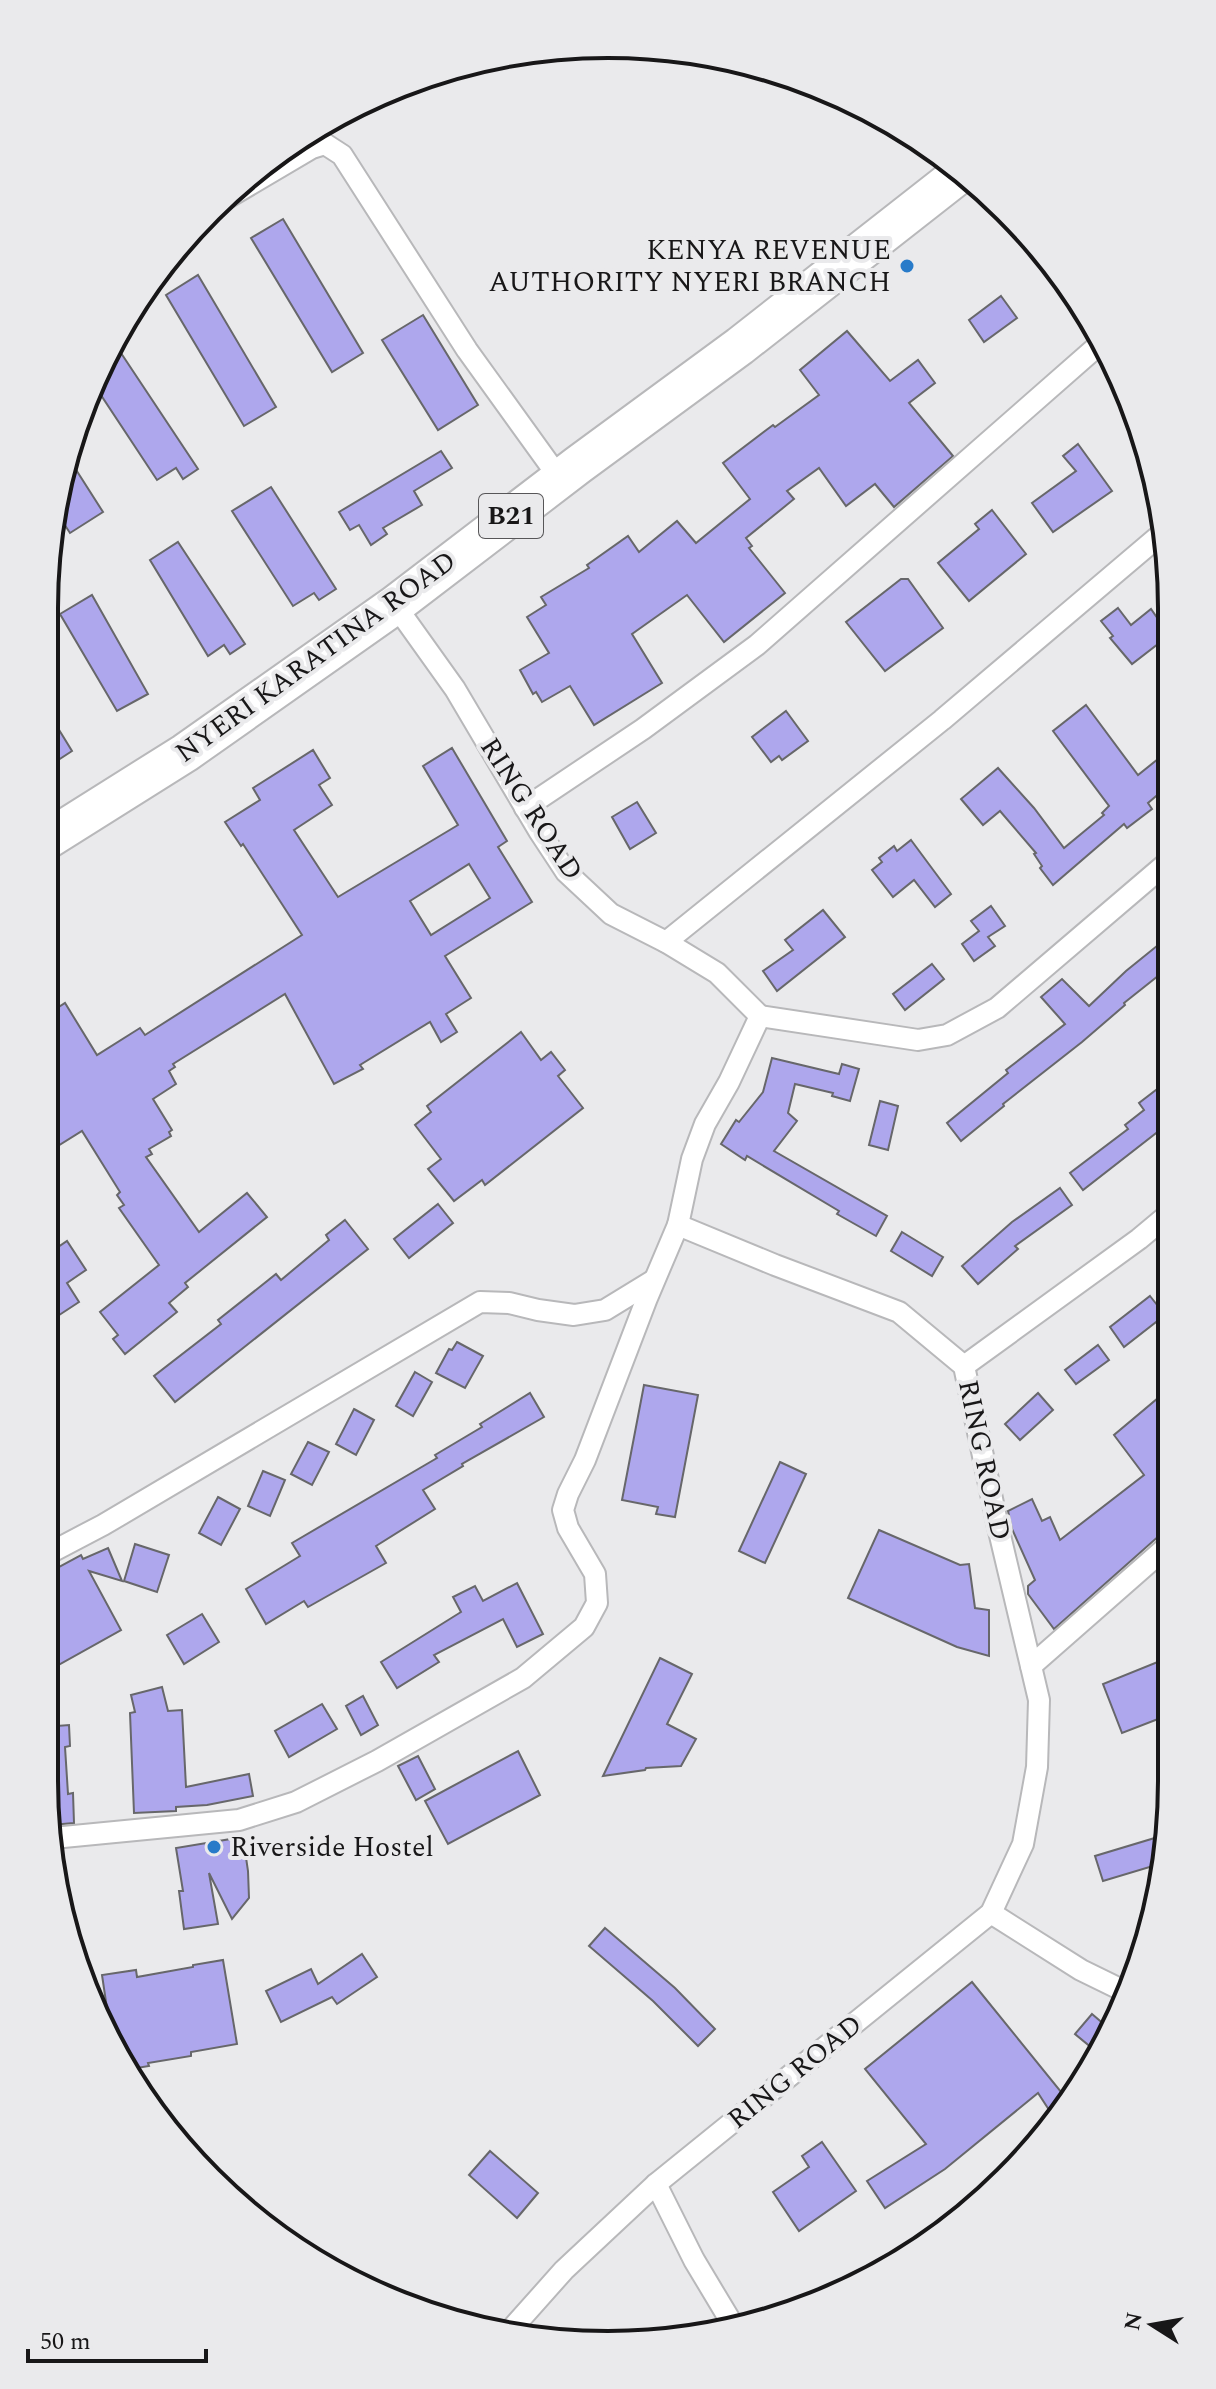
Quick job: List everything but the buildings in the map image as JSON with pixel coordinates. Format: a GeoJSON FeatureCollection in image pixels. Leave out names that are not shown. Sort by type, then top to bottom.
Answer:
{"type":"FeatureCollection","features":[{"type":"Feature","properties":{"kind":"highway","name":"NYERI KARATINA ROAD"},"geometry":{"type":"LineString","coordinates":[[58,833],[185,753],[395,605],[740,346],[952,179]]}},
{"type":"Feature","properties":{"kind":"street"},"geometry":{"type":"LineString","coordinates":[[324,138],[342,155],[467,350],[560,479]]}},
{"type":"Feature","properties":{"kind":"street"},"geometry":{"type":"LineString","coordinates":[[281,167],[316,143]]}},
{"type":"Feature","properties":{"kind":"street"},"geometry":{"type":"LineString","coordinates":[[525,808],[643,729],[757,645],[1093,350]]}},
{"type":"Feature","properties":{"kind":"street"},"geometry":{"type":"LineString","coordinates":[[666,942],[942,720],[1154,541]]}},
{"type":"Feature","properties":{"kind":"street","name":"RING ROAD"},"geometry":{"type":"LineString","coordinates":[[395,605],[455,689],[566,872],[611,914],[717,973],[760,1016]]}},
{"type":"Feature","properties":{"kind":"street"},"geometry":{"type":"LineString","coordinates":[[61,1837],[239,1820],[296,1802],[377,1761],[523,1678],[584,1627],[597,1603],[595,1574],[568,1528],[563,1510],[678,1225],[692,1159],[705,1124],[760,1016],[918,1040],[947,1035],[997,1008],[1158,871]]}},
{"type":"Feature","properties":{"kind":"street"},"geometry":{"type":"LineString","coordinates":[[964,1366],[1158,1223]]}},
{"type":"Feature","properties":{"kind":"street","name":"RING ROAD"},"geometry":{"type":"LineString","coordinates":[[517,2323],[564,2270],[656,2184],[991,1913],[1023,1844],[1037,1767],[1039,1700],[964,1366],[899,1312],[678,1225]]}},
{"type":"Feature","properties":{"kind":"street"},"geometry":{"type":"LineString","coordinates":[[58,1549],[480,1302],[509,1303],[574,1315],[605,1310],[654,1280]]}},
{"type":"Feature","properties":{"kind":"street"},"geometry":{"type":"LineString","coordinates":[[1031,1666],[1158,1555]]}},
{"type":"Feature","properties":{"kind":"street"},"geometry":{"type":"LineString","coordinates":[[991,1913],[1081,1970],[1117,1988]]}},
{"type":"Feature","properties":{"kind":"street"},"geometry":{"type":"LineString","coordinates":[[656,2184],[694,2260],[728,2317]]}},
{"type":"Feature","properties":{"kind":"place","name":"KENYA REVENUE AUTHORITY NYERI BRANCH"},"geometry":{"type":"Point","coordinates":[907,266]}},
{"type":"Feature","properties":{"kind":"place","name":"Riverside Hostel"},"geometry":{"type":"Point","coordinates":[214,1847]}}]}
